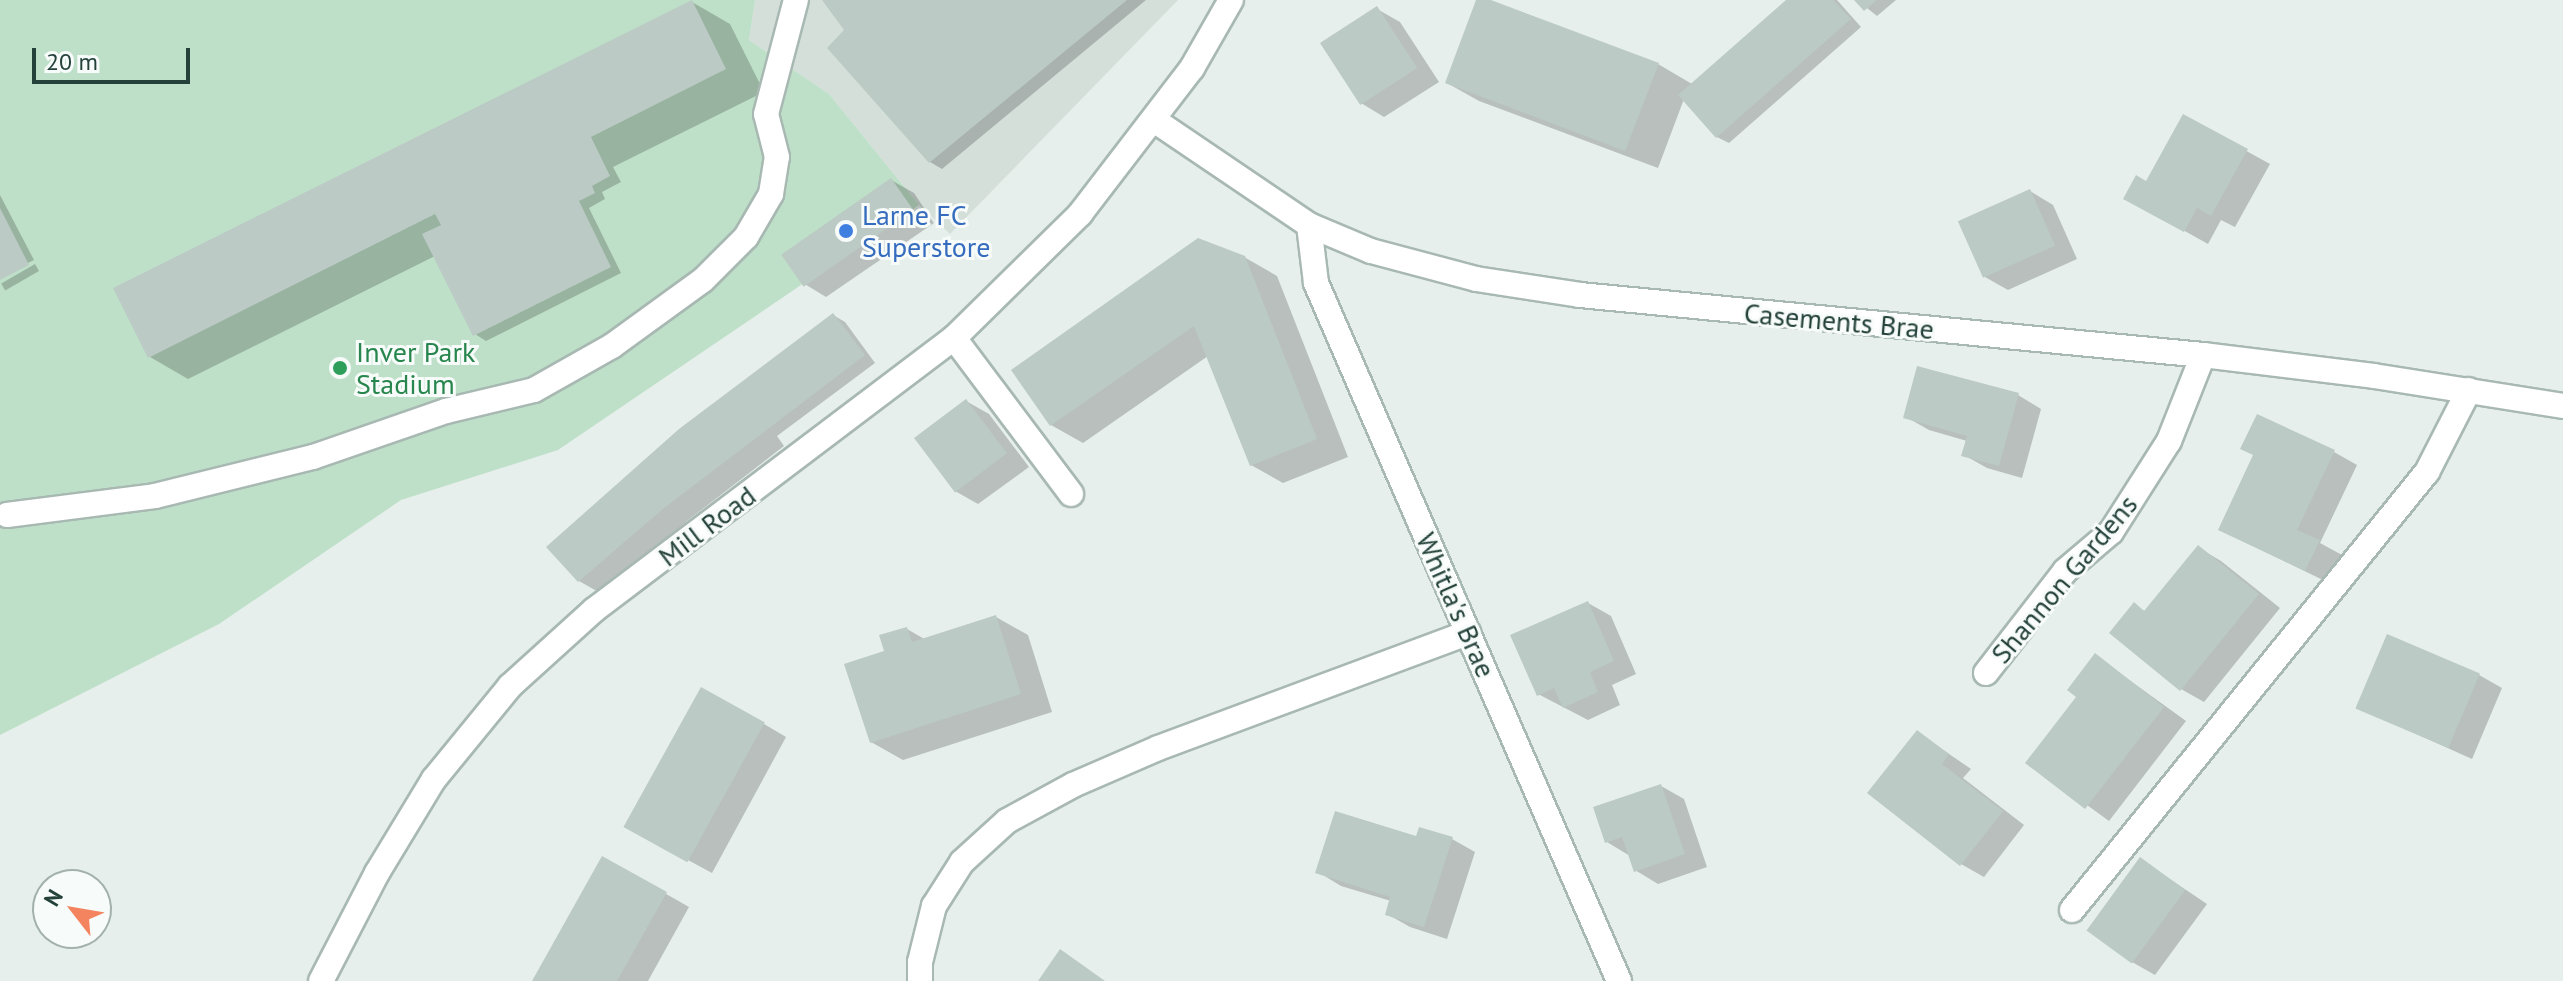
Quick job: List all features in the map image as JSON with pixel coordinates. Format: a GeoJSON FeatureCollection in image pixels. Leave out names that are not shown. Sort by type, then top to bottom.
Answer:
{"type":"FeatureCollection","features":[{"type":"Feature","properties":{"kind":"street"},"geometry":{"type":"LineString","coordinates":[[7,515],[155,496],[313,457],[446,411],[534,390],[612,346],[703,280],[746,237],[771,194],[777,157],[766,114],[796,0]]}},
{"type":"Feature","properties":{"kind":"street","name":"Mill Road"},"geometry":{"type":"LineString","coordinates":[[321,981],[377,873],[434,779],[510,686],[594,610],[954,338],[1080,214],[1192,68],[1231,0]]}},
{"type":"Feature","properties":{"kind":"street","name":"Casements Brae"},"geometry":{"type":"LineString","coordinates":[[1154,120],[1309,225],[1371,251],[1476,279],[1580,295],[2203,355],[2469,390],[2563,406]]}},
{"type":"Feature","properties":{"kind":"street","name":"Whitla's Brae"},"geometry":{"type":"LineString","coordinates":[[1309,225],[1316,283],[1619,981]]}},
{"type":"Feature","properties":{"kind":"street"},"geometry":{"type":"LineString","coordinates":[[954,338],[1071,494]]}},
{"type":"Feature","properties":{"kind":"street","name":"Shannon Gardens"},"geometry":{"type":"LineString","coordinates":[[1986,673],[2065,571],[2111,532],[2169,441],[2203,355]]}},
{"type":"Feature","properties":{"kind":"street"},"geometry":{"type":"LineString","coordinates":[[2072,910],[2427,472],[2469,390]]}},
{"type":"Feature","properties":{"kind":"street"},"geometry":{"type":"LineString","coordinates":[[920,981],[920,962],[934,906],[962,862],[1007,821],[1073,785],[1158,748],[1468,633]]}},
{"type":"Feature","properties":{"kind":"shaded area"},"geometry":{"type":"Polygon","coordinates":[[[755,0],[1178,0],[950,234],[919,205],[829,94],[749,40],[755,0]]]}},
{"type":"Feature","properties":{"kind":"green space","name":"Inver Park Stadium"},"geometry":{"type":"Polygon","coordinates":[[[0,0],[755,0],[749,40],[829,94],[919,205],[558,450],[401,500],[219,624],[0,735],[0,0]]]}},
{"type":"Feature","properties":{"kind":"building"},"geometry":{"type":"Polygon","coordinates":[[[692,0],[726,69],[591,137],[610,176],[592,186],[595,193],[579,201],[611,267],[473,336],[422,234],[441,225],[435,214],[148,358],[113,288],[692,0]]]}},
{"type":"Feature","properties":{"kind":"building"},"geometry":{"type":"Polygon","coordinates":[[[822,0],[1127,0],[929,163],[827,48],[844,30],[822,0]]]}},
{"type":"Feature","properties":{"kind":"building"},"geometry":{"type":"Polygon","coordinates":[[[1476,0],[1491,0],[1659,63],[1625,151],[1445,83],[1476,0]]]}},
{"type":"Feature","properties":{"kind":"building"},"geometry":{"type":"Polygon","coordinates":[[[1786,0],[1833,0],[1851,19],[1716,138],[1678,95],[1786,0]]]}},
{"type":"Feature","properties":{"kind":"building"},"geometry":{"type":"Polygon","coordinates":[[[1854,0],[1877,0],[1864,11],[1854,0]]]}},
{"type":"Feature","properties":{"kind":"building"},"geometry":{"type":"Polygon","coordinates":[[[1377,6],[1417,68],[1360,105],[1320,43],[1377,6]]]}},
{"type":"Feature","properties":{"kind":"building"},"geometry":{"type":"Polygon","coordinates":[[[2183,114],[2248,149],[2211,216],[2197,208],[2184,232],[2123,199],[2136,175],[2146,181],[2183,114]]]}},
{"type":"Feature","properties":{"kind":"building","name":"Larne FC Superstore"},"geometry":{"type":"Polygon","coordinates":[[[891,178],[913,210],[804,287],[781,255],[891,178]]]}},
{"type":"Feature","properties":{"kind":"building"},"geometry":{"type":"Polygon","coordinates":[[[2030,189],[2055,246],[1983,278],[1958,221],[2030,189]]]}},
{"type":"Feature","properties":{"kind":"building"},"geometry":{"type":"Polygon","coordinates":[[[0,208],[29,265],[0,280],[0,208]]]}},
{"type":"Feature","properties":{"kind":"building"},"geometry":{"type":"Polygon","coordinates":[[[1198,238],[1245,256],[1317,439],[1250,466],[1194,326],[1050,426],[1011,370],[1198,238]]]}},
{"type":"Feature","properties":{"kind":"building"},"geometry":{"type":"Polygon","coordinates":[[[833,313],[865,355],[664,508],[578,582],[546,547],[679,429],[833,313]]]}},
{"type":"Feature","properties":{"kind":"building"},"geometry":{"type":"Polygon","coordinates":[[[1917,366],[2019,393],[1999,466],[1961,456],[1967,436],[1903,418],[1917,366]]]}},
{"type":"Feature","properties":{"kind":"building"},"geometry":{"type":"Polygon","coordinates":[[[966,399],[1007,453],[955,492],[914,438],[966,399]]]}},
{"type":"Feature","properties":{"kind":"building"},"geometry":{"type":"Polygon","coordinates":[[[2257,414],[2335,450],[2297,530],[2320,540],[2305,571],[2218,530],[2253,455],[2240,449],[2257,414]]]}},
{"type":"Feature","properties":{"kind":"building"},"geometry":{"type":"Polygon","coordinates":[[[2198,545],[2259,594],[2180,691],[2109,633],[2134,602],[2144,611],[2198,545]]]}},
{"type":"Feature","properties":{"kind":"building"},"geometry":{"type":"Polygon","coordinates":[[[1588,601],[1614,661],[1590,672],[1598,692],[1563,708],[1554,688],[1537,696],[1510,635],[1588,601]]]}},
{"type":"Feature","properties":{"kind":"building"},"geometry":{"type":"Polygon","coordinates":[[[996,615],[1021,694],[870,743],[844,664],[884,651],[879,635],[907,627],[912,642],[996,615]]]}},
{"type":"Feature","properties":{"kind":"building"},"geometry":{"type":"Polygon","coordinates":[[[2387,634],[2480,673],[2448,748],[2355,709],[2387,634]]]}},
{"type":"Feature","properties":{"kind":"building"},"geometry":{"type":"Polygon","coordinates":[[[2095,653],[2164,707],[2085,809],[2025,763],[2076,697],[2067,690],[2095,653]]]}},
{"type":"Feature","properties":{"kind":"building"},"geometry":{"type":"Polygon","coordinates":[[[701,687],[765,722],[687,862],[623,827],[701,687]]]}},
{"type":"Feature","properties":{"kind":"building"},"geometry":{"type":"Polygon","coordinates":[[[1917,730],[1949,754],[1942,764],[2003,811],[1960,866],[1867,793],[1917,730]]]}},
{"type":"Feature","properties":{"kind":"building"},"geometry":{"type":"Polygon","coordinates":[[[1661,784],[1685,854],[1634,872],[1622,837],[1605,843],[1593,807],[1661,784]]]}},
{"type":"Feature","properties":{"kind":"building"},"geometry":{"type":"Polygon","coordinates":[[[1335,811],[1416,836],[1419,827],[1453,837],[1424,927],[1385,915],[1390,897],[1315,873],[1335,811]]]}},
{"type":"Feature","properties":{"kind":"building"},"geometry":{"type":"Polygon","coordinates":[[[602,856],[667,892],[617,981],[532,981],[602,856]]]}},
{"type":"Feature","properties":{"kind":"building"},"geometry":{"type":"Polygon","coordinates":[[[2140,857],[2185,890],[2132,964],[2087,931],[2140,857]]]}},
{"type":"Feature","properties":{"kind":"building"},"geometry":{"type":"Polygon","coordinates":[[[1060,949],[1105,981],[1038,981],[1060,949]]]}},
{"type":"Feature","properties":{"kind":"place","name":"Larne FC Superstore"},"geometry":{"type":"Point","coordinates":[846,231]}},
{"type":"Feature","properties":{"kind":"place","name":"Inver Park Stadium"},"geometry":{"type":"Point","coordinates":[340,368]}}]}
